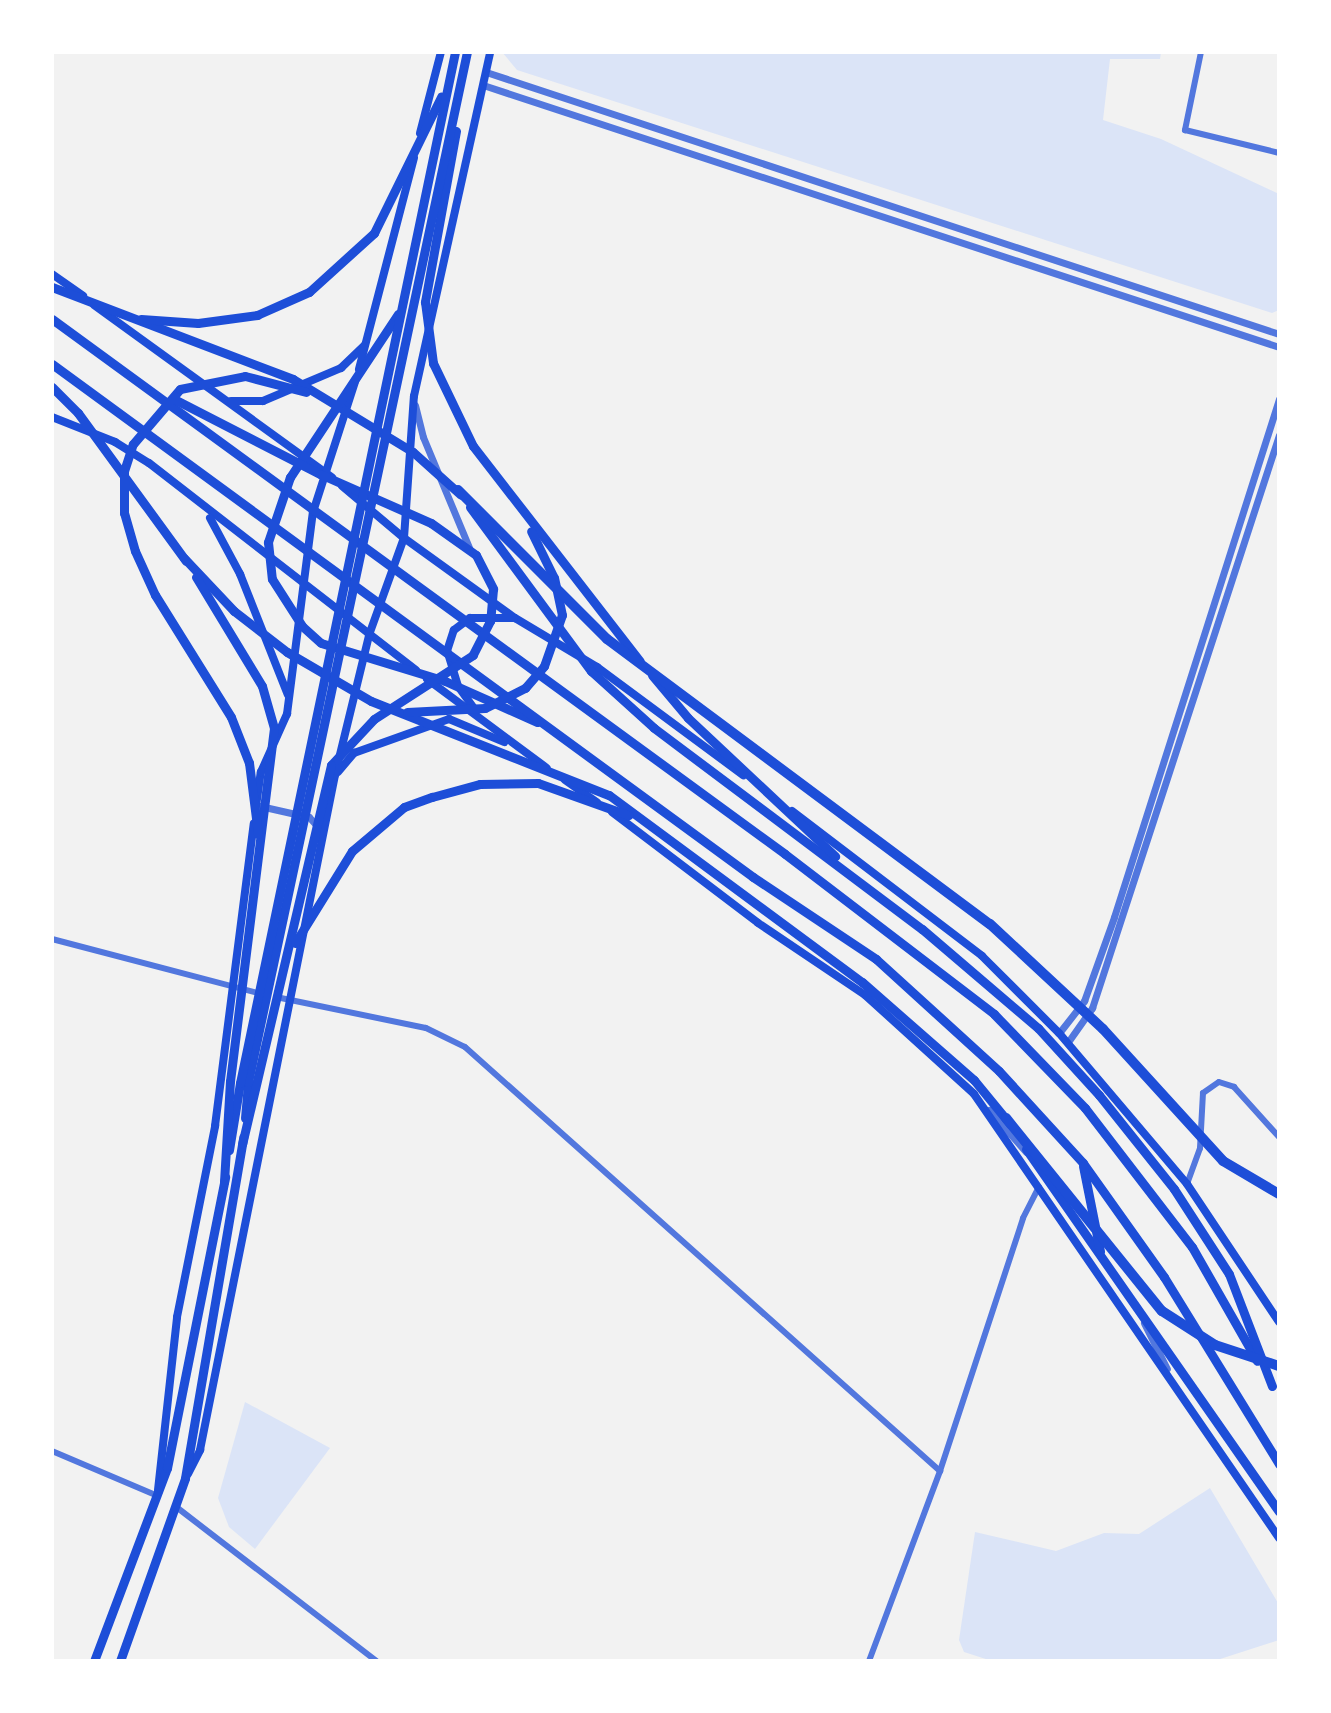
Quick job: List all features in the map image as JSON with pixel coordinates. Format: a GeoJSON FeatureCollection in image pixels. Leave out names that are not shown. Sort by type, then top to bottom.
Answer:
{"type":"FeatureCollection","features":[{"type":"Feature","properties":{"kind":"highway"},"geometry":{"type":"LineString","coordinates":[[458,490],[607,639],[990,924],[1103,1029],[1223,1161],[1279,1194]]}},
{"type":"Feature","properties":{"kind":"highway"},"geometry":{"type":"LineString","coordinates":[[1006,1118],[1162,1311],[1215,1345],[1279,1366]]}},
{"type":"Feature","properties":{"kind":"main road"},"geometry":{"type":"LineString","coordinates":[[158,1496],[159,1447],[177,1317],[215,1126],[231,984],[261,772],[287,714],[313,512],[368,341],[441,52]]}},
{"type":"Feature","properties":{"kind":"main road"},"geometry":{"type":"LineString","coordinates":[[392,383],[402,308],[455,52]]}},
{"type":"Feature","properties":{"kind":"main road"},"geometry":{"type":"LineString","coordinates":[[94,1661],[158,1496],[197,1333],[243,1083],[392,383],[467,52]]}},
{"type":"Feature","properties":{"kind":"main road"},"geometry":{"type":"LineString","coordinates":[[120,1661],[185,1478],[200,1450],[287,999],[335,775],[369,635],[404,538],[414,396],[490,52]]}},
{"type":"Feature","properties":{"kind":"main road"},"geometry":{"type":"LineString","coordinates":[[96,308],[148,320],[198,323],[257,315],[309,292],[374,233],[393,203],[449,80]]}},
{"type":"Feature","properties":{"kind":"main road"},"geometry":{"type":"LineString","coordinates":[[461,81],[425,321],[433,363],[449,406],[521,510],[688,718],[870,888],[1038,1028],[1126,1126],[1174,1189],[1229,1274],[1272,1386]]}},
{"type":"Feature","properties":{"kind":"main road"},"geometry":{"type":"LineString","coordinates":[[52,274],[327,473],[404,538],[515,618],[597,667],[910,898],[982,956],[1068,1042],[1187,1184],[1279,1322]]}},
{"type":"Feature","properties":{"kind":"main road"},"geometry":{"type":"LineString","coordinates":[[52,287],[96,308],[293,379],[413,452],[458,490],[591,671],[654,728],[870,888]]}},
{"type":"Feature","properties":{"kind":"main road"},"geometry":{"type":"LineString","coordinates":[[402,308],[290,477],[268,542],[272,579],[302,626],[321,643],[472,691],[562,735]]}},
{"type":"Feature","properties":{"kind":"main road"},"geometry":{"type":"LineString","coordinates":[[52,319],[117,363],[785,854],[994,1014],[1085,1108],[1192,1247],[1279,1398]]}},
{"type":"Feature","properties":{"kind":"main road"},"geometry":{"type":"LineString","coordinates":[[229,401],[263,401],[341,368],[368,341]]}},
{"type":"Feature","properties":{"kind":"main road"},"geometry":{"type":"LineString","coordinates":[[52,364],[753,877],[876,959],[999,1071],[1083,1163],[1164,1277],[1279,1464]]}},
{"type":"Feature","properties":{"kind":"main road"},"geometry":{"type":"LineString","coordinates":[[259,861],[249,763],[231,717],[155,595],[135,551],[124,513],[124,471],[133,444],[180,389],[245,376],[331,401]]}},
{"type":"Feature","properties":{"kind":"main road"},"geometry":{"type":"LineString","coordinates":[[146,385],[268,450],[431,523],[476,555],[493,589],[490,621],[473,655],[374,719],[331,765],[290,953],[243,1083]]}},
{"type":"Feature","properties":{"kind":"main road"},"geometry":{"type":"LineString","coordinates":[[52,387],[78,413],[184,558],[262,686],[274,728],[259,861],[243,1083],[242,1144],[208,1322],[185,1478]]}},
{"type":"Feature","properties":{"kind":"main road"},"geometry":{"type":"LineString","coordinates":[[52,417],[115,442],[207,513],[305,580],[369,635],[479,715],[518,748],[865,995],[974,1094],[1040,1185],[1279,1538]]}},
{"type":"Feature","properties":{"kind":"main road"},"geometry":{"type":"LineString","coordinates":[[398,711],[485,708],[525,688],[544,666],[562,615],[554,578],[521,510]]}},
{"type":"Feature","properties":{"kind":"main road"},"geometry":{"type":"LineString","coordinates":[[207,513],[240,574],[288,693],[287,714]]}},
{"type":"Feature","properties":{"kind":"main road"},"geometry":{"type":"LineString","coordinates":[[184,558],[234,611],[287,652],[398,711],[569,776],[609,795],[862,982],[974,1080],[1006,1118],[1279,1511]]}},
{"type":"Feature","properties":{"kind":"main road"},"geometry":{"type":"LineString","coordinates":[[479,715],[458,686],[447,651],[454,630],[470,618],[515,618]]}},
{"type":"Feature","properties":{"kind":"main road"},"geometry":{"type":"LineString","coordinates":[[335,775],[354,753],[449,719],[518,748]]}},
{"type":"Feature","properties":{"kind":"main road"},"geometry":{"type":"LineString","coordinates":[[290,953],[352,851],[404,807],[432,797],[480,784],[538,783],[623,812],[663,836]]}},
{"type":"Feature","properties":{"kind":"main road"},"geometry":{"type":"LineString","coordinates":[[1083,1163],[1100,1251]]}},
{"type":"Feature","properties":{"kind":"street"},"geometry":{"type":"LineString","coordinates":[[1201,52],[1185,130],[1279,153]]}},
{"type":"Feature","properties":{"kind":"street"},"geometry":{"type":"LineString","coordinates":[[486,72],[1279,334]]}},
{"type":"Feature","properties":{"kind":"street"},"geometry":{"type":"LineString","coordinates":[[483,85],[1279,347]]}},
{"type":"Feature","properties":{"kind":"street"},"geometry":{"type":"LineString","coordinates":[[414,396],[423,437],[495,603]]}},
{"type":"Feature","properties":{"kind":"street"},"geometry":{"type":"LineString","coordinates":[[1059,1033],[1084,1001],[1114,917],[1279,399]]}},
{"type":"Feature","properties":{"kind":"street"},"geometry":{"type":"LineString","coordinates":[[1068,1042],[1092,1008],[1279,435]]}},
{"type":"Feature","properties":{"kind":"street"},"geometry":{"type":"LineString","coordinates":[[256,806],[309,817],[322,844]]}},
{"type":"Feature","properties":{"kind":"street"},"geometry":{"type":"LineString","coordinates":[[52,939],[287,999],[426,1028],[465,1047],[940,1471]]}},
{"type":"Feature","properties":{"kind":"street"},"geometry":{"type":"LineString","coordinates":[[1187,1184],[1200,1148],[1203,1093],[1219,1082],[1234,1087],[1279,1137]]}},
{"type":"Feature","properties":{"kind":"street"},"geometry":{"type":"LineString","coordinates":[[974,1094],[1055,1183],[1100,1251],[1182,1399]]}},
{"type":"Feature","properties":{"kind":"street"},"geometry":{"type":"LineString","coordinates":[[869,1661],[940,1471],[1023,1218],[1040,1185]]}},
{"type":"Feature","properties":{"kind":"street"},"geometry":{"type":"LineString","coordinates":[[52,1451],[158,1496]]}},
{"type":"Feature","properties":{"kind":"street"},"geometry":{"type":"LineString","coordinates":[[175,1506],[376,1661]]}},
{"type":"Feature","properties":{"kind":"shaded area"},"geometry":{"type":"Polygon","coordinates":[[[502,52],[1161,52],[1160,59],[1110,59],[1103,120],[1161,139],[1279,194],[1279,310],[1272,313],[517,70],[502,52]]]}},
{"type":"Feature","properties":{"kind":"shaded area"},"geometry":{"type":"Polygon","coordinates":[[[245,1402],[330,1448],[255,1549],[229,1527],[218,1498],[245,1402]]]}},
{"type":"Feature","properties":{"kind":"shaded area"},"geometry":{"type":"Polygon","coordinates":[[[1210,1488],[1278,1603],[1279,1640],[1214,1661],[992,1661],[964,1652],[959,1640],[975,1532],[1056,1551],[1104,1533],[1139,1534],[1210,1488]]]}}]}
